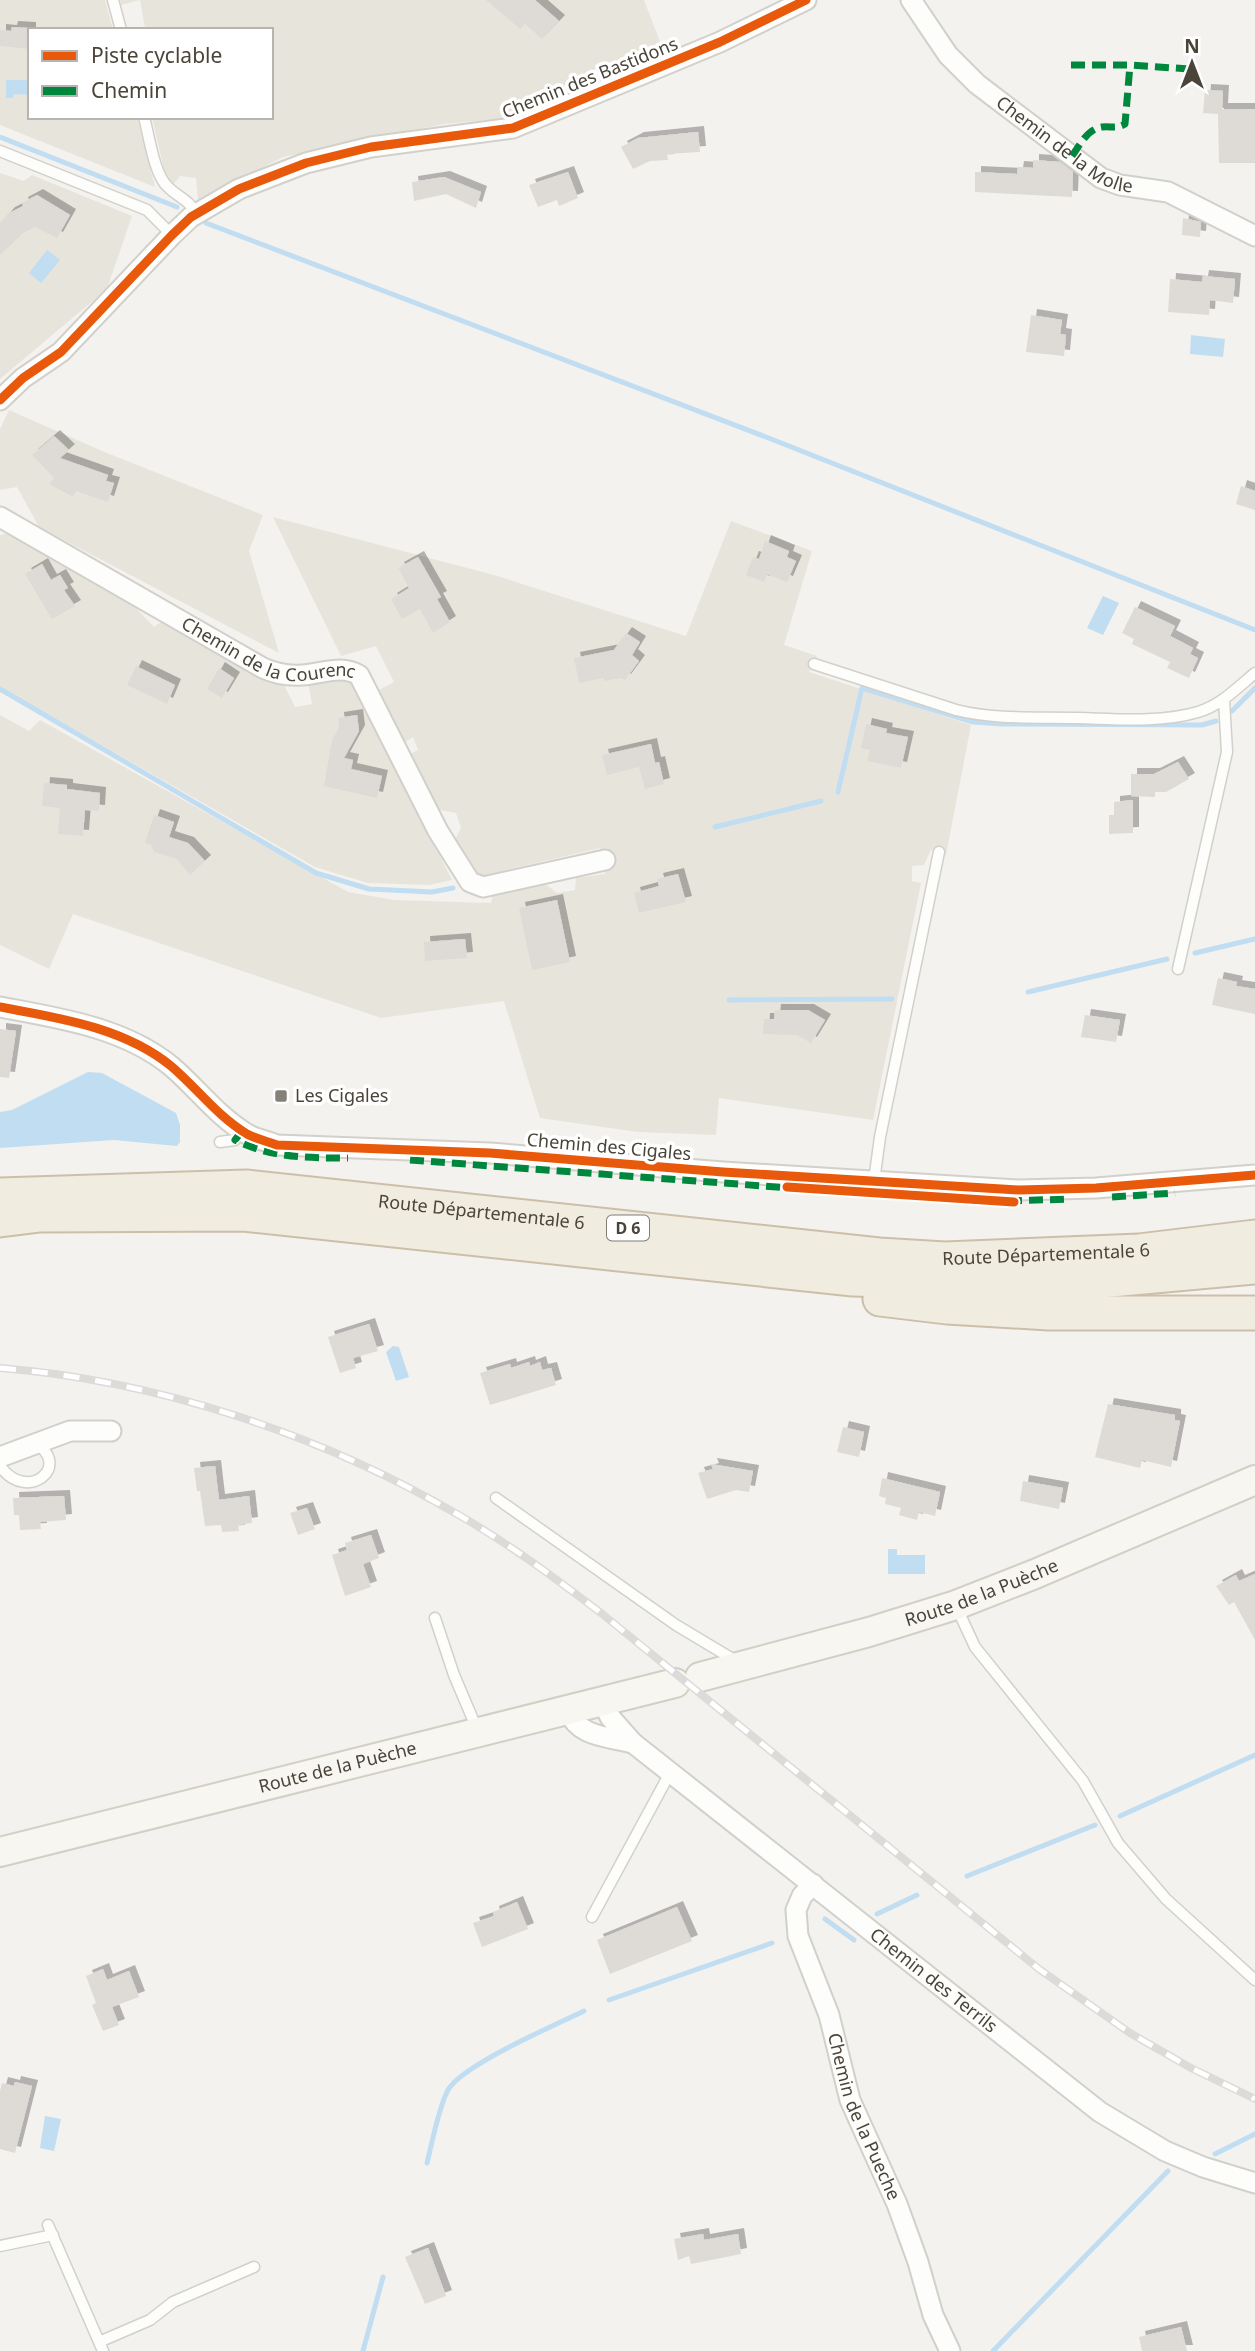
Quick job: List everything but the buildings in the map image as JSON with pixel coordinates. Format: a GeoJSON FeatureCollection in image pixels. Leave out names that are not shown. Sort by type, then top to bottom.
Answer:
{"type":"FeatureCollection","features":[{"type":"Feature","properties":{"kind":"highway","name":"Route Départementale 6"},"geometry":{"type":"LineString","coordinates":[[0,1195],[246,1187],[866,1253],[945,1259],[1139,1251],[1255,1237]]}},
{"type":"Feature","properties":{"kind":"highway","name":"Route Départementale 6"},"geometry":{"type":"LineString","coordinates":[[0,1220],[40,1215],[243,1214],[853,1279],[1055,1285],[1255,1267]]}},
{"type":"Feature","properties":{"kind":"highway"},"geometry":{"type":"LineString","coordinates":[[945,1259],[1216,1228],[1255,1221]]}},
{"type":"Feature","properties":{"kind":"highway"},"geometry":{"type":"LineString","coordinates":[[628,1255],[807,1289],[947,1307],[1049,1313],[1255,1313]]}},
{"type":"Feature","properties":{"kind":"main road","name":"Route de la Puèche"},"geometry":{"type":"LineString","coordinates":[[0,1852],[687,1680],[956,1605],[1255,1480]]}},
{"type":"Feature","properties":{"kind":"street","name":"Chemin des Bastidons"},"geometry":{"type":"LineString","coordinates":[[0,400],[23,378],[61,352],[172,235],[197,214],[239,189],[306,163],[371,146],[513,128],[720,42],[806,0]]}},
{"type":"Feature","properties":{"kind":"street","name":"Chemin de la Molle"},"geometry":{"type":"LineString","coordinates":[[911,0],[948,55],[977,84],[1101,178],[1120,186],[1168,192],[1255,236]]}},
{"type":"Feature","properties":{"kind":"street","name":"Chemin de la Courenc"},"geometry":{"type":"LineString","coordinates":[[0,517],[263,668],[292,676],[340,669],[359,675],[438,831],[470,882],[483,887],[492,886],[605,860]]}},
{"type":"Feature","properties":{"kind":"street","name":"Chemin des Cigales"},"geometry":{"type":"LineString","coordinates":[[0,1007],[79,1024],[129,1040],[170,1065],[225,1119],[250,1135],[277,1145],[490,1153],[723,1172],[1019,1190],[1096,1188],[1255,1175]]}},
{"type":"Feature","properties":{"kind":"street"},"geometry":{"type":"LineString","coordinates":[[0,1457],[70,1431],[111,1431]]}},
{"type":"Feature","properties":{"kind":"street","name":"Chemin des Terrils"},"geometry":{"type":"LineString","coordinates":[[602,1700],[610,1717],[634,1742],[1100,2112],[1165,2151],[1203,2167],[1255,2183]]}},
{"type":"Feature","properties":{"kind":"street","name":"Chemin des Terrils"},"geometry":{"type":"LineString","coordinates":[[567,1709],[572,1721],[583,1730],[634,1742]]}},
{"type":"Feature","properties":{"kind":"street","name":"Chemin de la Pueche"},"geometry":{"type":"LineString","coordinates":[[813,1884],[802,1896],[796,1910],[798,1936],[829,2015],[850,2100],[897,2204],[933,2315],[950,2351]]}},
{"type":"Feature","properties":{"kind":"lane"},"geometry":{"type":"LineString","coordinates":[[113,0],[120,28]]}},
{"type":"Feature","properties":{"kind":"lane"},"geometry":{"type":"LineString","coordinates":[[145,119],[160,175],[166,187],[187,200],[197,214]]}},
{"type":"Feature","properties":{"kind":"lane"},"geometry":{"type":"LineString","coordinates":[[0,151],[147,210],[172,235]]}},
{"type":"Feature","properties":{"kind":"lane"},"geometry":{"type":"LineString","coordinates":[[814,664],[978,716],[1126,719],[1198,712],[1224,700],[1255,673]]}},
{"type":"Feature","properties":{"kind":"lane"},"geometry":{"type":"LineString","coordinates":[[1178,969],[1227,752],[1224,700]]}},
{"type":"Feature","properties":{"kind":"lane"},"geometry":{"type":"LineString","coordinates":[[874,1181],[880,1137],[939,852]]}},
{"type":"Feature","properties":{"kind":"lane"},"geometry":{"type":"LineString","coordinates":[[220,1142],[235,1140]]}},
{"type":"Feature","properties":{"kind":"lane"},"geometry":{"type":"LineString","coordinates":[[0,1466],[8,1477],[16,1481],[26,1483],[45,1476],[49,1456],[34,1443]]}},
{"type":"Feature","properties":{"kind":"lane"},"geometry":{"type":"LineString","coordinates":[[496,1497],[676,1625],[744,1665]]}},
{"type":"Feature","properties":{"kind":"lane"},"geometry":{"type":"LineString","coordinates":[[956,1605],[975,1647],[1083,1781],[1118,1843],[1166,1899],[1255,1980]]}},
{"type":"Feature","properties":{"kind":"lane"},"geometry":{"type":"LineString","coordinates":[[435,1618],[454,1675],[478,1731]]}},
{"type":"Feature","properties":{"kind":"lane"},"geometry":{"type":"LineString","coordinates":[[592,1917],[671,1771]]}},
{"type":"Feature","properties":{"kind":"lane"},"geometry":{"type":"LineString","coordinates":[[0,2246],[50,2230],[101,2346],[150,2320],[173,2302],[254,2267]]}},
{"type":"Feature","properties":{"kind":"shaded area"},"geometry":{"type":"Polygon","coordinates":[[[0,0],[105,0],[112,28],[28,28],[28,119],[138,119],[155,187],[0,125],[0,0]]]}},
{"type":"Feature","properties":{"kind":"shaded area"},"geometry":{"type":"Polygon","coordinates":[[[120,0],[140,0],[121,5],[120,0]]]}},
{"type":"Feature","properties":{"kind":"shaded area"},"geometry":{"type":"Polygon","coordinates":[[[140,0],[644,0],[664,52],[620,79],[601,67],[572,79],[570,95],[522,117],[444,124],[283,157],[198,200],[196,178],[180,176],[173,185],[166,179],[152,119],[273,119],[273,28],[145,28],[140,0]]]}},
{"type":"Feature","properties":{"kind":"shaded area"},"geometry":{"type":"Polygon","coordinates":[[[0,173],[24,181],[32,175],[132,216],[107,289],[0,379],[0,173]]]}},
{"type":"Feature","properties":{"kind":"shaded area"},"geometry":{"type":"Polygon","coordinates":[[[9,410],[102,451],[263,515],[249,551],[279,653],[39,527],[17,487],[0,490],[0,429],[9,410]]]}},
{"type":"Feature","properties":{"kind":"shaded area"},"geometry":{"type":"Polygon","coordinates":[[[273,517],[494,575],[686,636],[731,521],[812,551],[784,645],[817,656],[809,672],[971,725],[946,855],[931,850],[924,865],[912,866],[912,881],[921,883],[873,1120],[719,1098],[716,1135],[638,1132],[540,1118],[504,1001],[381,1018],[73,914],[49,969],[0,945],[0,715],[29,731],[40,720],[348,892],[394,900],[491,903],[493,894],[544,883],[557,893],[575,890],[576,878],[605,874],[600,848],[480,876],[464,869],[453,844],[461,828],[456,813],[434,809],[406,756],[418,750],[413,737],[402,744],[373,693],[394,682],[376,646],[341,656],[273,517]]]}},
{"type":"Feature","properties":{"kind":"shaded area"},"geometry":{"type":"Polygon","coordinates":[[[8,533],[134,606],[154,627],[164,620],[284,685],[295,707],[312,704],[308,683],[339,673],[351,678],[452,880],[429,885],[368,883],[315,867],[0,687],[0,535],[8,533]]]}},
{"type":"Feature","properties":{"kind":"water"},"geometry":{"type":"Polygon","coordinates":[[[6,80],[28,80],[28,95],[14,94],[13,98],[6,98],[6,80]]]}},
{"type":"Feature","properties":{"kind":"water"},"geometry":{"type":"Polygon","coordinates":[[[47,250],[60,260],[41,283],[29,273],[47,250]]]}},
{"type":"Feature","properties":{"kind":"water"},"geometry":{"type":"Polygon","coordinates":[[[1191,335],[1225,339],[1223,357],[1190,354],[1191,335]]]}},
{"type":"Feature","properties":{"kind":"water"},"geometry":{"type":"Polygon","coordinates":[[[1103,596],[1119,603],[1103,635],[1087,628],[1103,596]]]}},
{"type":"Feature","properties":{"kind":"water"},"geometry":{"type":"Polygon","coordinates":[[[88,1072],[102,1073],[176,1113],[180,1125],[180,1142],[177,1146],[114,1140],[0,1148],[0,1112],[12,1110],[88,1072]]]}},
{"type":"Feature","properties":{"kind":"water"},"geometry":{"type":"Polygon","coordinates":[[[393,1346],[399,1347],[409,1377],[396,1381],[386,1352],[393,1346]]]}},
{"type":"Feature","properties":{"kind":"water"},"geometry":{"type":"Polygon","coordinates":[[[888,1549],[897,1549],[897,1555],[925,1555],[925,1574],[888,1574],[888,1549]]]}},
{"type":"Feature","properties":{"kind":"water"},"geometry":{"type":"Polygon","coordinates":[[[45,2116],[61,2119],[54,2151],[40,2148],[45,2116]]]}},
{"type":"Feature","properties":{"kind":"waterway"},"geometry":{"type":"LineString","coordinates":[[0,137],[177,207]]}},
{"type":"Feature","properties":{"kind":"waterway"},"geometry":{"type":"LineString","coordinates":[[206,223],[766,437],[1255,630]]}},
{"type":"Feature","properties":{"kind":"waterway"},"geometry":{"type":"LineString","coordinates":[[838,792],[862,688],[973,722],[1202,725],[1216,721]]}},
{"type":"Feature","properties":{"kind":"waterway"},"geometry":{"type":"LineString","coordinates":[[1232,711],[1255,688]]}},
{"type":"Feature","properties":{"kind":"waterway"},"geometry":{"type":"LineString","coordinates":[[0,689],[316,873],[369,889],[432,892],[453,888]]}},
{"type":"Feature","properties":{"kind":"waterway"},"geometry":{"type":"LineString","coordinates":[[715,827],[821,801]]}},
{"type":"Feature","properties":{"kind":"waterway"},"geometry":{"type":"LineString","coordinates":[[1195,953],[1255,939]]}},
{"type":"Feature","properties":{"kind":"waterway"},"geometry":{"type":"LineString","coordinates":[[1028,992],[1167,959]]}},
{"type":"Feature","properties":{"kind":"waterway"},"geometry":{"type":"LineString","coordinates":[[729,1000],[892,999]]}},
{"type":"Feature","properties":{"kind":"waterway"},"geometry":{"type":"LineString","coordinates":[[1120,1816],[1255,1755]]}},
{"type":"Feature","properties":{"kind":"waterway"},"geometry":{"type":"LineString","coordinates":[[967,1876],[1095,1825]]}},
{"type":"Feature","properties":{"kind":"waterway"},"geometry":{"type":"LineString","coordinates":[[877,1914],[917,1895]]}},
{"type":"Feature","properties":{"kind":"waterway"},"geometry":{"type":"LineString","coordinates":[[825,1919],[854,1940]]}},
{"type":"Feature","properties":{"kind":"waterway"},"geometry":{"type":"LineString","coordinates":[[609,2000],[772,1943]]}},
{"type":"Feature","properties":{"kind":"waterway"},"geometry":{"type":"LineString","coordinates":[[427,2163],[442,2105],[448,2090],[457,2080],[510,2046],[584,2011]]}},
{"type":"Feature","properties":{"kind":"waterway"},"geometry":{"type":"LineString","coordinates":[[1215,2154],[1255,2134]]}},
{"type":"Feature","properties":{"kind":"waterway"},"geometry":{"type":"LineString","coordinates":[[993,2351],[1168,2171]]}},
{"type":"Feature","properties":{"kind":"waterway"},"geometry":{"type":"LineString","coordinates":[[363,2351],[383,2277]]}},
{"type":"Feature","properties":{"kind":"railway"},"geometry":{"type":"LineString","coordinates":[[0,1368],[119,1385],[236,1416],[350,1459],[476,1525],[601,1613],[1039,1969],[1130,2033],[1191,2068],[1255,2099]]}},
{"type":"Feature","properties":{"kind":"marked path"},"geometry":{"type":"LineString","coordinates":[[1071,65],[1189,69]]}},
{"type":"Feature","properties":{"kind":"marked path"},"geometry":{"type":"LineString","coordinates":[[1072,156],[1092,131],[1125,124],[1130,65]]}},
{"type":"Feature","properties":{"kind":"marked path"},"geometry":{"type":"LineString","coordinates":[[242,1131],[235,1140],[276,1154],[348,1158]]}},
{"type":"Feature","properties":{"kind":"marked path"},"geometry":{"type":"LineString","coordinates":[[410,1160],[791,1188]]}},
{"type":"Feature","properties":{"kind":"marked path"},"geometry":{"type":"LineString","coordinates":[[1112,1197],[1175,1193]]}},
{"type":"Feature","properties":{"kind":"marked path"},"geometry":{"type":"LineString","coordinates":[[1008,1201],[1070,1199]]}},
{"type":"Feature","properties":{"kind":"cycle path"},"geometry":{"type":"LineString","coordinates":[[0,400],[23,378],[61,352],[191,217],[239,189],[306,163],[371,147],[513,128],[720,42],[806,0]]}},
{"type":"Feature","properties":{"kind":"cycle path"},"geometry":{"type":"LineString","coordinates":[[0,1007],[89,1026],[132,1042],[171,1066],[236,1127],[250,1136],[277,1145],[490,1153],[723,1172],[1019,1190],[1096,1188],[1255,1175]]}},
{"type":"Feature","properties":{"kind":"cycle path"},"geometry":{"type":"LineString","coordinates":[[787,1187],[1014,1202]]}},
{"type":"Feature","properties":{"kind":"place","name":"Les Cigales"},"geometry":{"type":"Point","coordinates":[281,1096]}}]}
